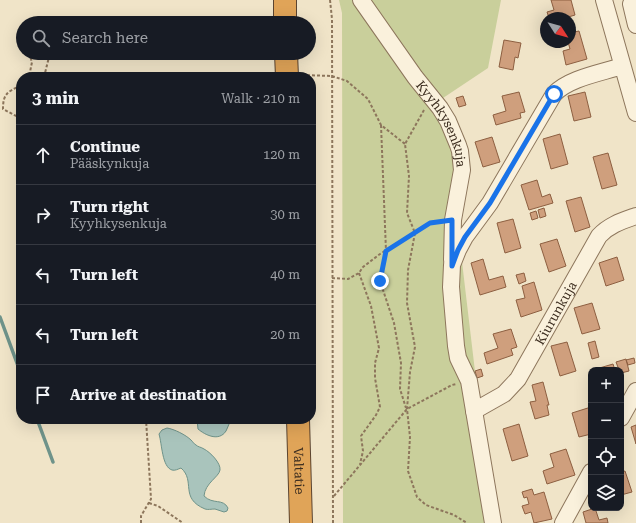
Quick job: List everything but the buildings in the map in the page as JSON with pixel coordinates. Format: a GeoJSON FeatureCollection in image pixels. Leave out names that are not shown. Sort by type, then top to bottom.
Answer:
{"type":"FeatureCollection","features":[{"type":"Feature","properties":{"kind":"highway"},"geometry":{"type":"LineString","coordinates":[[285,0],[285,16]]}},
{"type":"Feature","properties":{"kind":"highway","name":"Valtatie"},"geometry":{"type":"LineString","coordinates":[[298,424],[301,523]]}},
{"type":"Feature","properties":{"kind":"street","name":"Kyyhkysenkuja"},"geometry":{"type":"LineString","coordinates":[[361,0],[448,121],[458,144],[462,162],[461,182],[452,220],[451,270],[456,346],[458,358],[469,382],[493,523]]}},
{"type":"Feature","properties":{"kind":"street"},"geometry":{"type":"LineString","coordinates":[[604,0],[636,112]]}},
{"type":"Feature","properties":{"kind":"street"},"geometry":{"type":"LineString","coordinates":[[636,2],[631,4],[636,25]]}},
{"type":"Feature","properties":{"kind":"street"},"geometry":{"type":"LineString","coordinates":[[451,270],[458,250],[465,237],[490,203],[554,94],[570,82],[622,66]]}},
{"type":"Feature","properties":{"kind":"street","name":"Kiurunkuja"},"geometry":{"type":"LineString","coordinates":[[474,412],[504,394],[518,379],[603,231],[615,224],[636,216]]}},
{"type":"Feature","properties":{"kind":"street"},"geometry":{"type":"LineString","coordinates":[[624,412],[636,390]]}},
{"type":"Feature","properties":{"kind":"street"},"geometry":{"type":"LineString","coordinates":[[563,523],[589,475]]}},
{"type":"Feature","properties":{"kind":"path"},"geometry":{"type":"LineString","coordinates":[[330,0],[332,19],[333,523]]}},
{"type":"Feature","properties":{"kind":"path"},"geometry":{"type":"LineString","coordinates":[[30,72],[31,60]]}},
{"type":"Feature","properties":{"kind":"path"},"geometry":{"type":"LineString","coordinates":[[45,72],[48,60]]}},
{"type":"Feature","properties":{"kind":"path"},"geometry":{"type":"LineString","coordinates":[[287,68],[310,72]]}},
{"type":"Feature","properties":{"kind":"path"},"geometry":{"type":"LineString","coordinates":[[316,73],[347,81],[368,99],[381,125],[386,251],[380,281],[394,323],[401,363],[400,389],[407,409]]}},
{"type":"Feature","properties":{"kind":"path"},"geometry":{"type":"LineString","coordinates":[[16,88],[8,92],[3,99],[3,109],[16,116]]}},
{"type":"Feature","properties":{"kind":"path"},"geometry":{"type":"LineString","coordinates":[[434,101],[422,112],[405,144],[409,176],[407,213],[415,233],[408,270],[407,303],[415,347],[410,372],[407,409],[410,437],[408,471],[417,498],[426,505],[454,515],[467,523]]}},
{"type":"Feature","properties":{"kind":"path"},"geometry":{"type":"LineString","coordinates":[[381,125],[405,144]]}},
{"type":"Feature","properties":{"kind":"path"},"geometry":{"type":"LineString","coordinates":[[332,278],[348,279],[359,274],[363,267],[430,223],[452,220]]}},
{"type":"Feature","properties":{"kind":"path"},"geometry":{"type":"LineString","coordinates":[[359,274],[371,306],[379,348],[375,363],[375,378],[380,406],[376,415],[361,436],[363,452],[360,464]]}},
{"type":"Feature","properties":{"kind":"path"},"geometry":{"type":"LineString","coordinates":[[333,497],[407,409],[452,385],[469,382]]}},
{"type":"Feature","properties":{"kind":"path"},"geometry":{"type":"LineString","coordinates":[[141,523],[141,516],[151,499],[146,424]]}},
{"type":"Feature","properties":{"kind":"path"},"geometry":{"type":"LineString","coordinates":[[148,503],[158,506],[183,523]]}},
{"type":"Feature","properties":{"kind":"green space"},"geometry":{"type":"Polygon","coordinates":[[[339,0],[501,0],[488,68],[443,98],[457,132],[453,186],[493,523],[343,523],[342,13],[339,0]]]}},
{"type":"Feature","properties":{"kind":"water"},"geometry":{"type":"Polygon","coordinates":[[[198,424],[229,424],[223,434],[216,437],[208,435],[198,429],[198,424]]]}},
{"type":"Feature","properties":{"kind":"water"},"geometry":{"type":"Polygon","coordinates":[[[167,428],[186,436],[197,446],[203,448],[215,458],[219,464],[220,470],[207,487],[204,496],[207,499],[223,503],[228,508],[227,511],[224,512],[215,509],[206,509],[197,505],[192,500],[190,495],[185,473],[181,468],[172,470],[166,465],[159,434],[162,430],[167,428]]]}},
{"type":"Feature","properties":{"kind":"waterway"},"geometry":{"type":"LineString","coordinates":[[0,317],[16,360]]}},
{"type":"Feature","properties":{"kind":"waterway"},"geometry":{"type":"LineString","coordinates":[[39,424],[53,462]]}},
{"type":"Feature","properties":{"kind":"route"},"geometry":{"type":"LineString","coordinates":[[380,281],[386,251],[430,223],[452,220],[452,266],[465,237],[490,203],[549,100],[554,94]]}}]}
